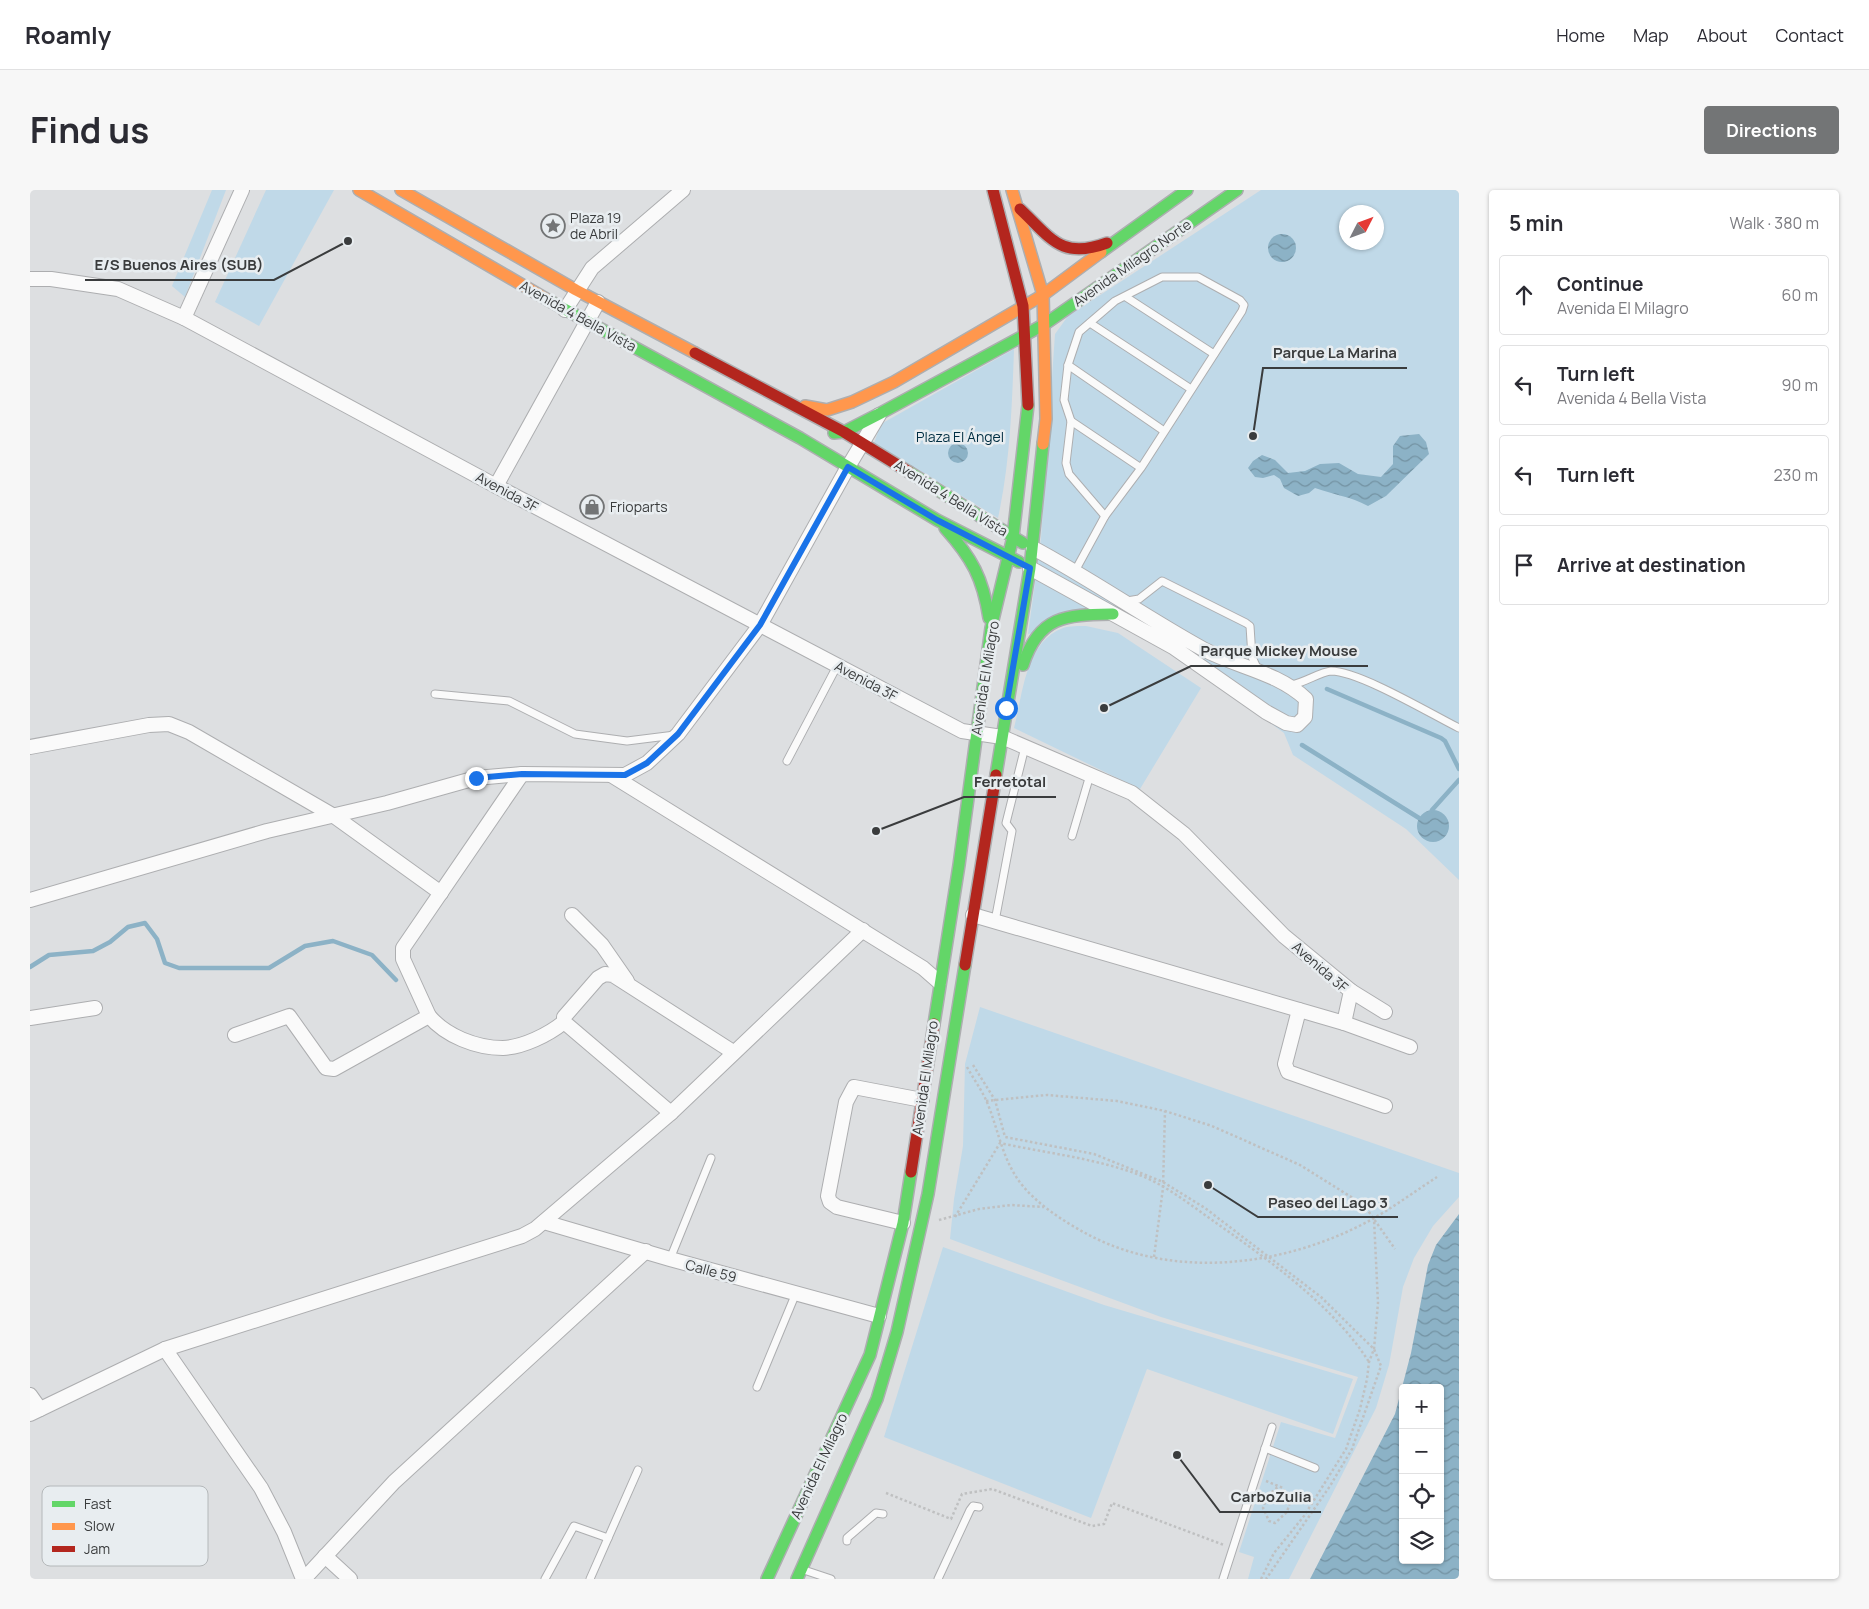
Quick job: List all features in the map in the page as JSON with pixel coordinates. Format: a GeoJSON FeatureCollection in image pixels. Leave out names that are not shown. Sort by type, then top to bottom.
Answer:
{"type":"FeatureCollection","features":[{"type":"Feature","properties":{"kind":"main road","name":"Avenida 4 Bella Vista"},"geometry":{"type":"LineString","coordinates":[[359,190],[586,322],[800,438],[937,520],[1030,568]]}},
{"type":"Feature","properties":{"kind":"main road","name":"Avenida 4 Bella Vista"},"geometry":{"type":"LineString","coordinates":[[401,190],[576,290],[844,432],[1033,548]]}},
{"type":"Feature","properties":{"kind":"main road","name":"Avenida El Milagro"},"geometry":{"type":"LineString","coordinates":[[767,1579],[870,1355],[903,1223],[939,982],[959,864],[991,628],[1013,537],[1028,416],[1026,334],[1023,306],[993,190]]}},
{"type":"Feature","properties":{"kind":"main road","name":"Avenida El Milagro"},"geometry":{"type":"LineString","coordinates":[[799,1574],[877,1399],[896,1332],[928,1194],[1030,568],[1046,419],[1045,324],[1043,295],[1012,190]]}},
{"type":"Feature","properties":{"kind":"main road","name":"Avenida Milagro Norte"},"geometry":{"type":"LineString","coordinates":[[1023,306],[1043,295],[1187,190]]}},
{"type":"Feature","properties":{"kind":"main road","name":"Avenida Milagro Norte"},"geometry":{"type":"LineString","coordinates":[[1026,334],[1045,324],[1237,190]]}},
{"type":"Feature","properties":{"kind":"main road"},"geometry":{"type":"LineString","coordinates":[[1017,206],[1039,230],[1059,246],[1088,250],[1125,235]]}},
{"type":"Feature","properties":{"kind":"main road","name":"Avenida 4 Bella Vista"},"geometry":{"type":"LineString","coordinates":[[795,405],[828,410],[852,402],[894,382],[1023,306]]}},
{"type":"Feature","properties":{"kind":"main road"},"geometry":{"type":"LineString","coordinates":[[800,438],[844,432],[1026,334]]}},
{"type":"Feature","properties":{"kind":"main road"},"geometry":{"type":"LineString","coordinates":[[937,520],[971,557],[985,586],[991,628]]}},
{"type":"Feature","properties":{"kind":"main road"},"geometry":{"type":"LineString","coordinates":[[1006,708],[1016,697],[1027,648],[1045,626],[1069,615],[1113,614]]}},
{"type":"Feature","properties":{"kind":"street"},"geometry":{"type":"LineString","coordinates":[[184,318],[242,190]]}},
{"type":"Feature","properties":{"kind":"street"},"geometry":{"type":"LineString","coordinates":[[565,310],[576,290],[592,268],[682,190]]}},
{"type":"Feature","properties":{"kind":"street","name":"Avenida 3F"},"geometry":{"type":"LineString","coordinates":[[30,279],[51,279],[118,289],[184,318],[496,486],[962,731],[1002,737],[1132,792],[1184,834],[1284,936],[1351,991],[1344,1023]]}},
{"type":"Feature","properties":{"kind":"street"},"geometry":{"type":"LineString","coordinates":[[496,486],[598,302]]}},
{"type":"Feature","properties":{"kind":"street"},"geometry":{"type":"LineString","coordinates":[[30,900],[267,831],[334,816],[476,778],[522,774],[625,775],[647,763],[678,734],[760,625],[879,414]]}},
{"type":"Feature","properties":{"kind":"street"},"geometry":{"type":"LineString","coordinates":[[1030,568],[1173,647],[1266,712],[1286,723],[1297,725],[1305,717],[1306,698],[1288,685],[1204,650],[1124,600],[1033,548]]}},
{"type":"Feature","properties":{"kind":"street"},"geometry":{"type":"LineString","coordinates":[[30,747],[149,725],[169,724],[189,732],[334,816],[441,893]]}},
{"type":"Feature","properties":{"kind":"street"},"geometry":{"type":"LineString","coordinates":[[522,774],[402,954],[429,1016],[438,1028],[467,1042],[503,1048],[536,1039],[564,1022]]}},
{"type":"Feature","properties":{"kind":"street"},"geometry":{"type":"LineString","coordinates":[[611,775],[863,930],[923,968],[939,982]]}},
{"type":"Feature","properties":{"kind":"street"},"geometry":{"type":"LineString","coordinates":[[572,915],[602,945],[630,986]]}},
{"type":"Feature","properties":{"kind":"street"},"geometry":{"type":"LineString","coordinates":[[973,915],[1344,1023],[1410,1047]]}},
{"type":"Feature","properties":{"kind":"street"},"geometry":{"type":"LineString","coordinates":[[30,1395],[35,1412],[165,1349],[522,1236],[544,1222],[671,1113],[863,930]]}},
{"type":"Feature","properties":{"kind":"street"},"geometry":{"type":"LineString","coordinates":[[564,1022],[564,1017],[598,978],[605,974],[612,975],[733,1052]]}},
{"type":"Feature","properties":{"kind":"street"},"geometry":{"type":"LineString","coordinates":[[1351,991],[1385,1012]]}},
{"type":"Feature","properties":{"kind":"street"},"geometry":{"type":"LineString","coordinates":[[30,1018],[95,1008]]}},
{"type":"Feature","properties":{"kind":"street"},"geometry":{"type":"LineString","coordinates":[[1299,1010],[1285,1064],[1288,1072],[1386,1106]]}},
{"type":"Feature","properties":{"kind":"street"},"geometry":{"type":"LineString","coordinates":[[236,1035],[289,1016],[326,1068],[330,1069],[429,1016]]}},
{"type":"Feature","properties":{"kind":"street"},"geometry":{"type":"LineString","coordinates":[[564,1022],[671,1113]]}},
{"type":"Feature","properties":{"kind":"street"},"geometry":{"type":"LineString","coordinates":[[903,1223],[837,1208],[830,1202],[828,1196],[846,1102],[854,1087],[922,1100]]}},
{"type":"Feature","properties":{"kind":"street","name":"Calle 59"},"geometry":{"type":"LineString","coordinates":[[544,1222],[670,1260],[879,1316]]}},
{"type":"Feature","properties":{"kind":"street"},"geometry":{"type":"LineString","coordinates":[[165,1349],[261,1488],[284,1532],[303,1579],[394,1482],[646,1252]]}},
{"type":"Feature","properties":{"kind":"street"},"geometry":{"type":"LineString","coordinates":[[325,1556],[350,1579]]}},
{"type":"Feature","properties":{"kind":"lane"},"geometry":{"type":"LineString","coordinates":[[1075,571],[1105,516],[1140,468],[1242,311],[1244,305],[1240,300],[1198,277],[1162,277],[1126,297],[1114,301],[1079,332],[1068,365],[1064,400],[1070,421],[1066,464],[1069,474],[1105,516]]}},
{"type":"Feature","properties":{"kind":"lane"},"geometry":{"type":"LineString","coordinates":[[1126,297],[1214,354]]}},
{"type":"Feature","properties":{"kind":"lane"},"geometry":{"type":"LineString","coordinates":[[1090,323],[1191,389]]}},
{"type":"Feature","properties":{"kind":"lane"},"geometry":{"type":"LineString","coordinates":[[1068,365],[1164,431]]}},
{"type":"Feature","properties":{"kind":"lane"},"geometry":{"type":"LineString","coordinates":[[1070,421],[1140,468]]}},
{"type":"Feature","properties":{"kind":"lane"},"geometry":{"type":"LineString","coordinates":[[1124,600],[1139,599],[1162,581],[1246,623],[1250,626],[1252,657],[1260,672]]}},
{"type":"Feature","properties":{"kind":"lane"},"geometry":{"type":"LineString","coordinates":[[787,761],[837,666]]}},
{"type":"Feature","properties":{"kind":"lane"},"geometry":{"type":"LineString","coordinates":[[1288,685],[1302,683],[1330,671],[1356,676],[1459,728]]}},
{"type":"Feature","properties":{"kind":"lane"},"geometry":{"type":"LineString","coordinates":[[435,694],[509,701],[575,734],[627,741],[678,734]]}},
{"type":"Feature","properties":{"kind":"lane"},"geometry":{"type":"LineString","coordinates":[[994,921],[1012,830],[1006,823],[1025,746]]}},
{"type":"Feature","properties":{"kind":"lane"},"geometry":{"type":"LineString","coordinates":[[1072,836],[1090,775]]}},
{"type":"Feature","properties":{"kind":"lane"},"geometry":{"type":"LineString","coordinates":[[670,1260],[711,1158]]}},
{"type":"Feature","properties":{"kind":"lane"},"geometry":{"type":"LineString","coordinates":[[758,1387],[796,1293]]}},
{"type":"Feature","properties":{"kind":"lane"},"geometry":{"type":"LineString","coordinates":[[1223,1579],[1272,1427]]}},
{"type":"Feature","properties":{"kind":"lane"},"geometry":{"type":"LineString","coordinates":[[1265,1448],[1315,1468]]}},
{"type":"Feature","properties":{"kind":"lane"},"geometry":{"type":"LineString","coordinates":[[590,1579],[638,1470]]}},
{"type":"Feature","properties":{"kind":"lane"},"geometry":{"type":"LineString","coordinates":[[938,1579],[970,1510],[974,1506],[979,1507]]}},
{"type":"Feature","properties":{"kind":"lane"},"geometry":{"type":"LineString","coordinates":[[847,1541],[847,1538],[871,1516],[876,1513],[882,1514]]}},
{"type":"Feature","properties":{"kind":"lane"},"geometry":{"type":"LineString","coordinates":[[545,1579],[574,1526],[608,1538]]}},
{"type":"Feature","properties":{"kind":"lane"},"geometry":{"type":"LineString","coordinates":[[799,1574],[831,1579]]}},
{"type":"Feature","properties":{"kind":"path"},"geometry":{"type":"LineString","coordinates":[[965,1064],[986,1100],[1000,1144],[1019,1182],[1046,1207],[1073,1226],[1108,1245],[1154,1257],[1194,1264],[1244,1261],[1286,1254],[1331,1238],[1374,1217],[1437,1177]]}},
{"type":"Feature","properties":{"kind":"path"},"geometry":{"type":"LineString","coordinates":[[973,1065],[995,1100],[1005,1137],[1094,1154],[1163,1182],[1205,1208],[1270,1256],[1321,1297],[1374,1349],[1381,1366],[1352,1450],[1330,1486],[1266,1579]]}},
{"type":"Feature","properties":{"kind":"path"},"geometry":{"type":"LineString","coordinates":[[986,1100],[1047,1095],[1117,1101],[1165,1111],[1212,1126],[1300,1165],[1364,1205],[1395,1249]]}},
{"type":"Feature","properties":{"kind":"path"},"geometry":{"type":"LineString","coordinates":[[1154,1257],[1163,1188],[1165,1111]]}},
{"type":"Feature","properties":{"kind":"path"},"geometry":{"type":"LineString","coordinates":[[1000,1144],[1090,1160],[1138,1175],[1163,1188],[1185,1201],[1263,1258],[1326,1309],[1358,1345],[1369,1362]]}},
{"type":"Feature","properties":{"kind":"path"},"geometry":{"type":"LineString","coordinates":[[955,1217],[1000,1144]]}},
{"type":"Feature","properties":{"kind":"path"},"geometry":{"type":"LineString","coordinates":[[938,1220],[955,1217],[978,1209],[1011,1206],[1046,1207]]}},
{"type":"Feature","properties":{"kind":"path"},"geometry":{"type":"LineString","coordinates":[[1261,1579],[1274,1553],[1304,1516],[1346,1449],[1360,1409],[1369,1362],[1374,1349],[1378,1303],[1374,1217]]}},
{"type":"Feature","properties":{"kind":"path"},"geometry":{"type":"LineString","coordinates":[[1279,1486],[1287,1493],[1290,1502],[1287,1512],[1275,1523],[1269,1521],[1263,1508],[1267,1496],[1279,1486]]}},
{"type":"Feature","properties":{"kind":"path"},"geometry":{"type":"LineString","coordinates":[[886,1493],[951,1519],[962,1494],[992,1489],[1092,1526],[1104,1524],[1112,1503],[1232,1548]]}},
{"type":"Feature","properties":{"kind":"green space"},"geometry":{"type":"Polygon","coordinates":[[[212,190],[226,190],[185,297],[172,286],[212,190]]]}},
{"type":"Feature","properties":{"kind":"green space"},"geometry":{"type":"Polygon","coordinates":[[[266,190],[334,190],[259,326],[215,302],[266,190]]]}},
{"type":"Feature","properties":{"kind":"green space"},"geometry":{"type":"Polygon","coordinates":[[[1261,190],[1459,190],[1459,880],[1406,829],[1293,755],[1284,733],[1161,647],[1116,621],[1090,619],[1028,634],[1041,538],[1055,334],[1068,316],[1261,190]]]}},
{"type":"Feature","properties":{"kind":"green space","name":"Plaza El Ángel"},"geometry":{"type":"Polygon","coordinates":[[[1014,349],[1008,455],[998,518],[874,443],[881,424],[1014,349]]]}},
{"type":"Feature","properties":{"kind":"green space"},"geometry":{"type":"Polygon","coordinates":[[[1086,626],[1118,633],[1201,688],[1140,789],[1014,728],[1023,685],[1033,657],[1041,645],[1050,635],[1063,628],[1086,626]]]}},
{"type":"Feature","properties":{"kind":"green space"},"geometry":{"type":"Polygon","coordinates":[[[980,1007],[1459,1173],[1459,1197],[1433,1226],[1414,1258],[1403,1287],[1389,1365],[1376,1408],[1289,1579],[1248,1579],[1254,1557],[1239,1552],[1281,1422],[1335,1438],[1358,1377],[1161,1317],[950,1239],[954,1199],[963,1146],[965,1064],[980,1007]]]}},
{"type":"Feature","properties":{"kind":"green space"},"geometry":{"type":"Polygon","coordinates":[[[943,1247],[1104,1305],[1353,1379],[1333,1434],[1147,1369],[1091,1518],[884,1437],[943,1247]]]}},
{"type":"Feature","properties":{"kind":"water"},"geometry":{"type":"Polygon","coordinates":[[[1282,234],[1292,238],[1296,248],[1292,258],[1282,262],[1272,258],[1268,248],[1272,238],[1282,234]]]}},
{"type":"Feature","properties":{"kind":"water"},"geometry":{"type":"Polygon","coordinates":[[[1419,434],[1426,442],[1429,454],[1386,496],[1368,506],[1315,488],[1309,493],[1298,496],[1284,488],[1280,479],[1274,475],[1263,478],[1255,477],[1248,468],[1253,461],[1262,455],[1275,460],[1288,473],[1305,471],[1320,464],[1339,463],[1358,474],[1381,477],[1393,464],[1393,446],[1400,436],[1419,434]]]}},
{"type":"Feature","properties":{"kind":"water"},"geometry":{"type":"Polygon","coordinates":[[[958,443],[965,446],[968,453],[965,460],[958,463],[951,460],[948,453],[951,446],[958,443]]]}},
{"type":"Feature","properties":{"kind":"water"},"geometry":{"type":"Polygon","coordinates":[[[1433,810],[1439,811],[1444,815],[1448,820],[1448,832],[1444,837],[1439,841],[1433,842],[1427,841],[1422,837],[1418,832],[1417,826],[1418,820],[1422,815],[1427,811],[1433,810]]]}},
{"type":"Feature","properties":{"kind":"water"},"geometry":{"type":"Polygon","coordinates":[[[1459,1214],[1459,1579],[1310,1579],[1395,1414],[1399,1399],[1399,1564],[1444,1564],[1444,1384],[1403,1384],[1411,1353],[1428,1265],[1436,1245],[1459,1214]]]}},
{"type":"Feature","properties":{"kind":"waterway"},"geometry":{"type":"LineString","coordinates":[[1327,689],[1441,738],[1445,741],[1459,769]]}},
{"type":"Feature","properties":{"kind":"waterway"},"geometry":{"type":"LineString","coordinates":[[1302,745],[1419,818]]}},
{"type":"Feature","properties":{"kind":"waterway"},"geometry":{"type":"LineString","coordinates":[[1432,810],[1459,780]]}},
{"type":"Feature","properties":{"kind":"waterway"},"geometry":{"type":"LineString","coordinates":[[30,967],[49,955],[93,951],[110,942],[128,927],[145,923],[157,939],[165,963],[179,968],[269,968],[305,946],[333,941],[372,955],[396,980]]}},
{"type":"Feature","properties":{"kind":"traffic: fast"},"geometry":{"type":"LineString","coordinates":[[1101,252],[1187,190]]}},
{"type":"Feature","properties":{"kind":"traffic: fast"},"geometry":{"type":"LineString","coordinates":[[834,433],[844,432],[879,414],[1045,324],[1237,190]]}},
{"type":"Feature","properties":{"kind":"traffic: fast"},"geometry":{"type":"LineString","coordinates":[[548,300],[800,438],[937,520],[1019,562]]}},
{"type":"Feature","properties":{"kind":"traffic: fast"},"geometry":{"type":"LineString","coordinates":[[934,1024],[959,865],[991,628],[1013,537],[1028,405]]}},
{"type":"Feature","properties":{"kind":"traffic: fast"},"geometry":{"type":"LineString","coordinates":[[996,775],[1030,568],[1043,444]]}},
{"type":"Feature","properties":{"kind":"traffic: fast"},"geometry":{"type":"LineString","coordinates":[[909,472],[1023,543]]}},
{"type":"Feature","properties":{"kind":"traffic: fast"},"geometry":{"type":"LineString","coordinates":[[945,528],[975,569],[980,580],[989,618]]}},
{"type":"Feature","properties":{"kind":"traffic: fast"},"geometry":{"type":"LineString","coordinates":[[1023,665],[1037,636],[1056,621],[1081,615],[1113,614]]}},
{"type":"Feature","properties":{"kind":"traffic: fast"},"geometry":{"type":"LineString","coordinates":[[797,1579],[877,1399],[897,1332],[928,1194],[965,965]]}},
{"type":"Feature","properties":{"kind":"traffic: fast"},"geometry":{"type":"LineString","coordinates":[[767,1579],[870,1355],[903,1223],[911,1172]]}},
{"type":"Feature","properties":{"kind":"traffic: slow"},"geometry":{"type":"LineString","coordinates":[[359,190],[548,300]]}},
{"type":"Feature","properties":{"kind":"traffic: slow"},"geometry":{"type":"LineString","coordinates":[[401,190],[576,290],[695,353]]}},
{"type":"Feature","properties":{"kind":"traffic: slow"},"geometry":{"type":"LineString","coordinates":[[1012,190],[1043,295],[1046,419],[1043,444]]}},
{"type":"Feature","properties":{"kind":"traffic: slow"},"geometry":{"type":"LineString","coordinates":[[805,406],[827,410],[852,402],[894,382],[1043,295],[1101,252]]}},
{"type":"Feature","properties":{"kind":"traffic: jam"},"geometry":{"type":"LineString","coordinates":[[993,190],[1023,306],[1028,405]]}},
{"type":"Feature","properties":{"kind":"traffic: jam"},"geometry":{"type":"LineString","coordinates":[[1020,209],[1049,237],[1067,247],[1078,249],[1091,248],[1107,243]]}},
{"type":"Feature","properties":{"kind":"traffic: jam"},"geometry":{"type":"LineString","coordinates":[[695,353],[844,432],[909,472]]}},
{"type":"Feature","properties":{"kind":"traffic: jam"},"geometry":{"type":"LineString","coordinates":[[965,965],[996,775]]}},
{"type":"Feature","properties":{"kind":"traffic: jam"},"geometry":{"type":"LineString","coordinates":[[911,1172],[934,1024]]}},
{"type":"Feature","properties":{"kind":"place","name":"Plaza 19 de Abril"},"geometry":{"type":"Point","coordinates":[553,226]}},
{"type":"Feature","properties":{"kind":"place","name":"E/S Buenos Aires (SUB)"},"geometry":{"type":"Point","coordinates":[348,241]}},
{"type":"Feature","properties":{"kind":"place","name":"Parque La Marina"},"geometry":{"type":"Point","coordinates":[1253,436]}},
{"type":"Feature","properties":{"kind":"place","name":"Frioparts"},"geometry":{"type":"Point","coordinates":[592,507]}},
{"type":"Feature","properties":{"kind":"place","name":"Parque Mickey Mouse"},"geometry":{"type":"Point","coordinates":[1104,708]}},
{"type":"Feature","properties":{"kind":"place","name":"Ferretotal"},"geometry":{"type":"Point","coordinates":[876,831]}},
{"type":"Feature","properties":{"kind":"place","name":"Paseo del Lago 3"},"geometry":{"type":"Point","coordinates":[1208,1185]}},
{"type":"Feature","properties":{"kind":"place","name":"CarboZulia"},"geometry":{"type":"Point","coordinates":[1177,1455]}},
{"type":"Feature","properties":{"kind":"route"},"geometry":{"type":"LineString","coordinates":[[476,778],[522,774],[625,775],[647,763],[678,734],[760,625],[848,467],[937,520],[1030,568],[1006,708]]}}]}
